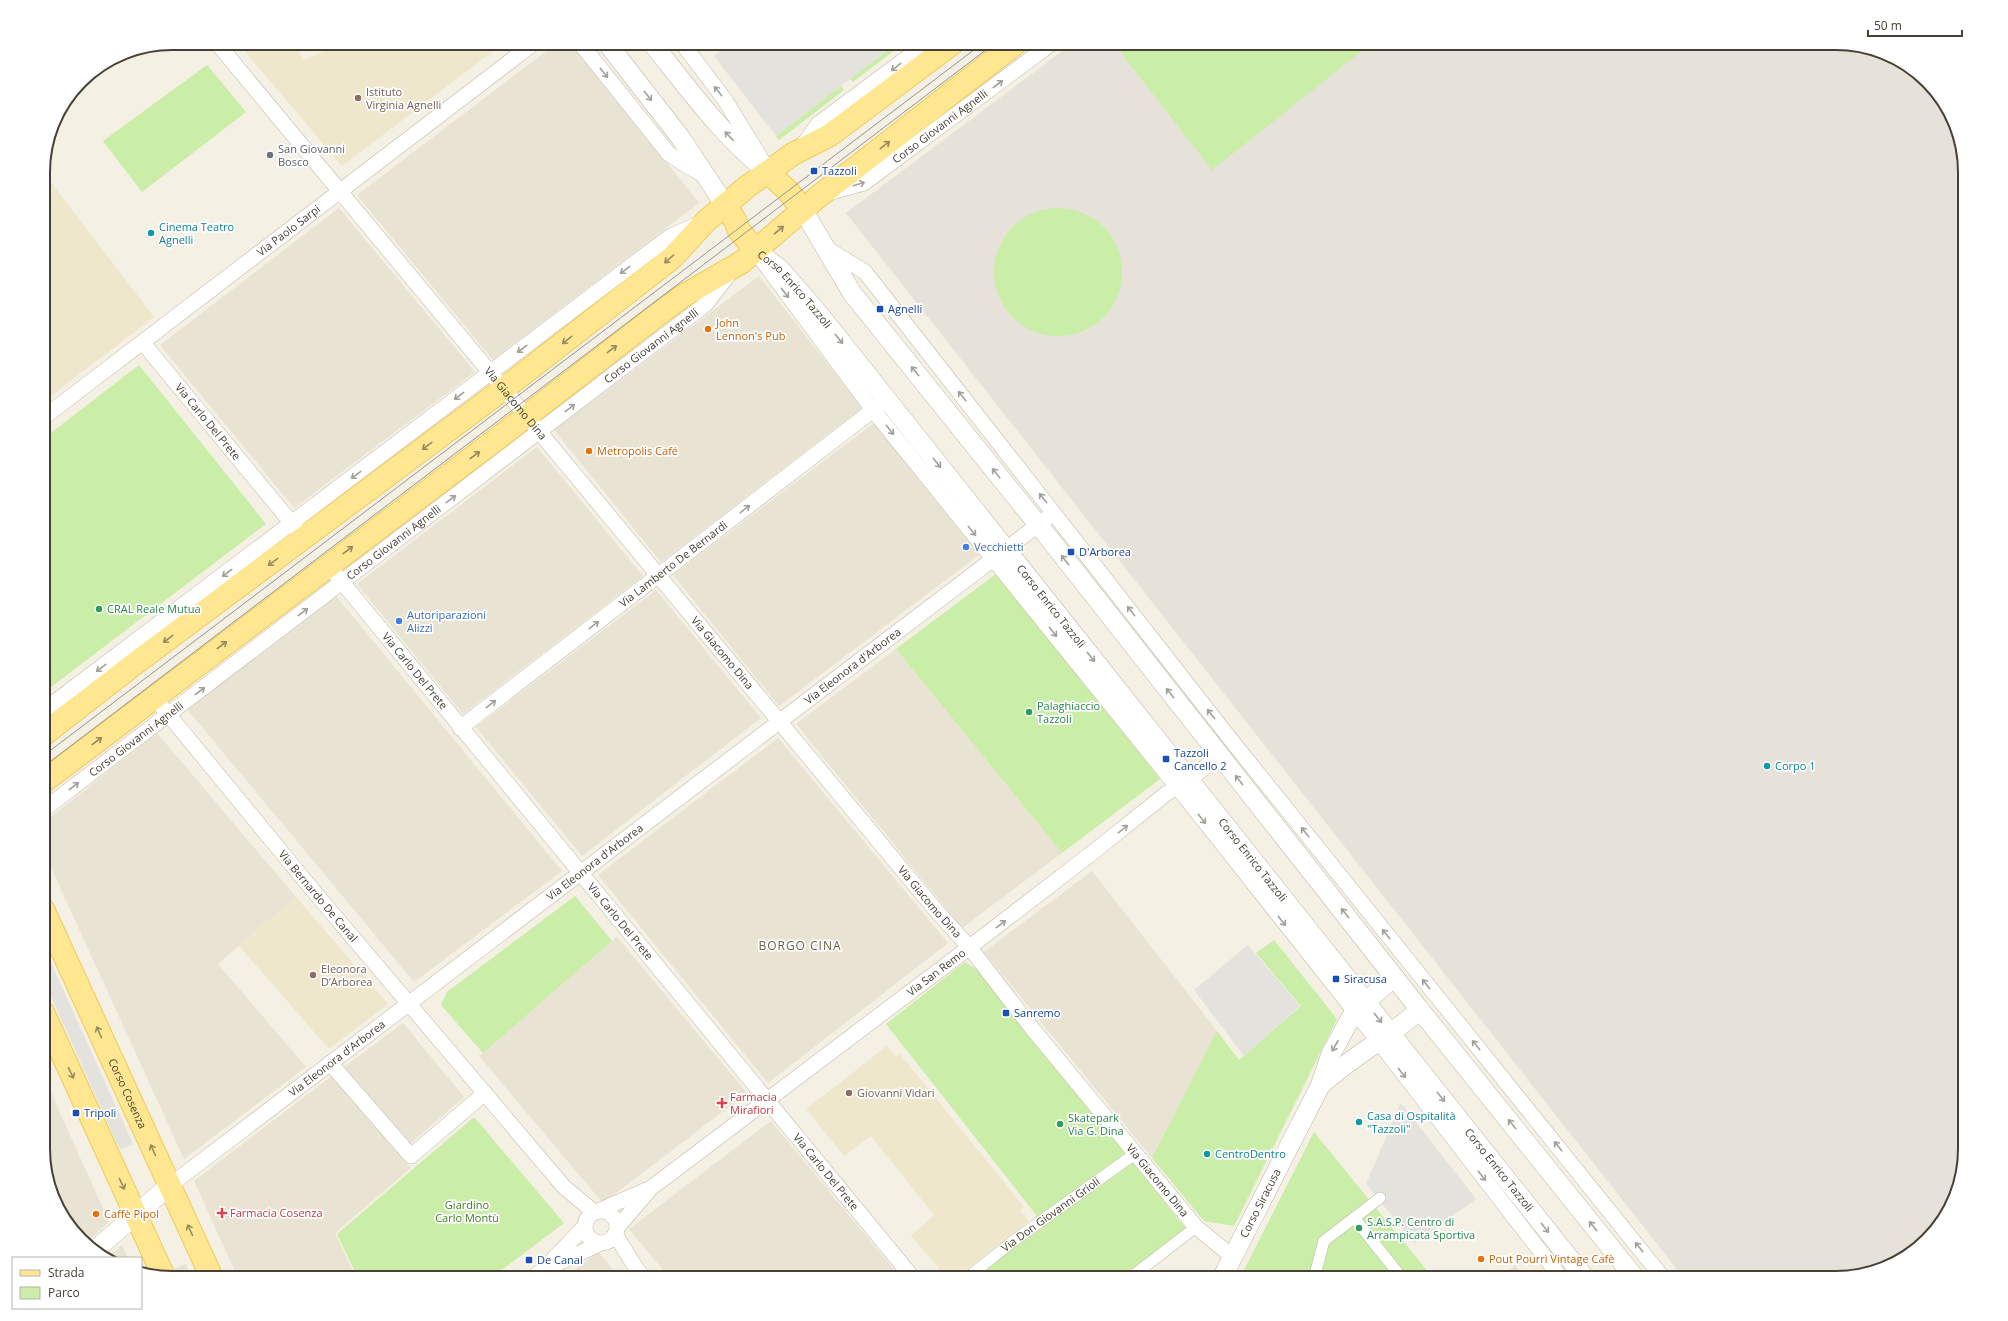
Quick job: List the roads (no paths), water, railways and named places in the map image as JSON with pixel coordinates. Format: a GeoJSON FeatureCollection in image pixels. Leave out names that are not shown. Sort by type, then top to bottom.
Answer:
{"type":"FeatureCollection","features":[{"type":"Feature","properties":{"kind":"main road"},"geometry":{"type":"LineString","coordinates":[[50,729],[128,658],[298,531],[503,389],[672,258],[706,221],[768,172],[797,152],[830,135],[943,50]]}},
{"type":"Feature","properties":{"kind":"main road","name":"Corso Giovanni Agnelli"},"geometry":{"type":"LineString","coordinates":[[50,777],[328,565],[532,424],[683,296],[734,267],[821,194],[1007,50]]}},
{"type":"Feature","properties":{"kind":"main road"},"geometry":{"type":"LineString","coordinates":[[768,172],[788,191],[803,210]]}},
{"type":"Feature","properties":{"kind":"main road"},"geometry":{"type":"LineString","coordinates":[[726,205],[735,220],[738,229],[755,250]]}},
{"type":"Feature","properties":{"kind":"main road","name":"Corso Cosenza"},"geometry":{"type":"LineString","coordinates":[[50,924],[209,1271]]}},
{"type":"Feature","properties":{"kind":"main road"},"geometry":{"type":"LineString","coordinates":[[50,1027],[161,1270]]}},
{"type":"Feature","properties":{"kind":"street","name":"Via Giacomo Dina"},"geometry":{"type":"LineString","coordinates":[[223,50],[658,576],[951,928],[970,948],[1032,1027],[1196,1227],[1233,1257]]}},
{"type":"Feature","properties":{"kind":"street","name":"Via Paolo Sarpi"},"geometry":{"type":"LineString","coordinates":[[50,413],[525,50]]}},
{"type":"Feature","properties":{"kind":"street"},"geometry":{"type":"LineString","coordinates":[[586,50],[668,153],[687,166],[706,176]]}},
{"type":"Feature","properties":{"kind":"street"},"geometry":{"type":"LineString","coordinates":[[612,50],[680,137],[726,205]]}},
{"type":"Feature","properties":{"kind":"street"},"geometry":{"type":"LineString","coordinates":[[658,50],[710,116],[750,158],[768,172]]}},
{"type":"Feature","properties":{"kind":"street"},"geometry":{"type":"LineString","coordinates":[[687,50],[726,100],[758,152],[768,172]]}},
{"type":"Feature","properties":{"kind":"street"},"geometry":{"type":"LineString","coordinates":[[797,152],[818,124],[918,50]]}},
{"type":"Feature","properties":{"kind":"street","name":"Corso Giovanni Agnelli"},"geometry":{"type":"LineString","coordinates":[[821,194],[864,184],[1043,50]]}},
{"type":"Feature","properties":{"kind":"street"},"geometry":{"type":"LineString","coordinates":[[803,210],[852,292],[1038,525],[1420,1010],[1629,1271]]}},
{"type":"Feature","properties":{"kind":"street"},"geometry":{"type":"LineString","coordinates":[[298,531],[490,373],[671,236],[706,221]]}},
{"type":"Feature","properties":{"kind":"street"},"geometry":{"type":"LineString","coordinates":[[826,248],[865,272],[1230,739],[1658,1271]]}},
{"type":"Feature","properties":{"kind":"street","name":"Corso Enrico Tazzoli"},"geometry":{"type":"LineString","coordinates":[[755,250],[780,269],[819,314],[880,405],[1385,1038],[1579,1271]]}},
{"type":"Feature","properties":{"kind":"street","name":"Via Carlo Del Prete"},"geometry":{"type":"LineString","coordinates":[[142,343],[298,531]]}},
{"type":"Feature","properties":{"kind":"street","name":"Via Lamberto De Bernardi"},"geometry":{"type":"LineString","coordinates":[[460,728],[880,405]]}},
{"type":"Feature","properties":{"kind":"street","name":"Corso Giovanni Agnelli"},"geometry":{"type":"LineString","coordinates":[[50,805],[342,583],[532,424]]}},
{"type":"Feature","properties":{"kind":"street","name":"Via Eleonora d'Arborea"},"geometry":{"type":"LineString","coordinates":[[99,1246],[169,1186],[410,1004],[1054,512]]}},
{"type":"Feature","properties":{"kind":"street","name":"Via Carlo Del Prete"},"geometry":{"type":"LineString","coordinates":[[328,565],[460,728],[907,1271]]}},
{"type":"Feature","properties":{"kind":"street"},"geometry":{"type":"LineString","coordinates":[[50,707],[128,658]]}},
{"type":"Feature","properties":{"kind":"street","name":"Via Bernardo De Canal"},"geometry":{"type":"LineString","coordinates":[[154,697],[564,1187],[572,1206],[590,1218]]}},
{"type":"Feature","properties":{"kind":"street","name":"Via San Remo"},"geometry":{"type":"LineString","coordinates":[[540,1271],[590,1218],[651,1188],[970,948],[1167,793],[1183,784],[1220,756]]}},
{"type":"Feature","properties":{"kind":"street","name":"Corso Siracusa"},"geometry":{"type":"LineString","coordinates":[[1226,1271],[1320,1086],[1331,1054],[1360,1007],[1410,964]]}},
{"type":"Feature","properties":{"kind":"street","name":"Corso Siracusa"},"geometry":{"type":"LineString","coordinates":[[1320,1086],[1338,1069],[1385,1038],[1420,1010]]}},
{"type":"Feature","properties":{"kind":"street","name":"Corso Enrico Tazzoli"},"geometry":{"type":"LineString","coordinates":[[1385,1038],[1556,1271]]}},
{"type":"Feature","properties":{"kind":"street"},"geometry":{"type":"LineString","coordinates":[[330,1063],[411,1156],[485,1093]]}},
{"type":"Feature","properties":{"kind":"street","name":"Via Don Giovanni Grioli"},"geometry":{"type":"LineString","coordinates":[[976,1271],[1009,1244],[1136,1153]]}},
{"type":"Feature","properties":{"kind":"street","name":"Via San Remo"},"geometry":{"type":"LineString","coordinates":[[543,1271],[609,1237],[651,1188]]}},
{"type":"Feature","properties":{"kind":"street"},"geometry":{"type":"LineString","coordinates":[[1316,1271],[1324,1241],[1380,1198]]}},
{"type":"Feature","properties":{"kind":"street"},"geometry":{"type":"LineString","coordinates":[[606,1212],[611,1215],[615,1219],[609,1237],[592,1241],[588,1238],[590,1218],[606,1212]]}},
{"type":"Feature","properties":{"kind":"street"},"geometry":{"type":"LineString","coordinates":[[1354,1218],[1396,1271]]}},
{"type":"Feature","properties":{"kind":"street"},"geometry":{"type":"LineString","coordinates":[[1139,1271],[1196,1227]]}},
{"type":"Feature","properties":{"kind":"street"},"geometry":{"type":"LineString","coordinates":[[609,1237],[638,1271]]}},
{"type":"Feature","properties":{"kind":"tram line"},"geometry":{"type":"LineString","coordinates":[[50,751],[974,50]]}},
{"type":"Feature","properties":{"kind":"tram line"},"geometry":{"type":"LineString","coordinates":[[50,762],[986,50]]}},
{"type":"Feature","properties":{"kind":"place","name":"Istituto Virginia Agnelli"},"geometry":{"type":"Point","coordinates":[358,98]}},
{"type":"Feature","properties":{"kind":"place","name":"San Giovanni Bosco"},"geometry":{"type":"Point","coordinates":[270,155]}},
{"type":"Feature","properties":{"kind":"place","name":"Tazzoli"},"geometry":{"type":"Point","coordinates":[814,171]}},
{"type":"Feature","properties":{"kind":"place","name":"Cinema Teatro Agnelli"},"geometry":{"type":"Point","coordinates":[151,233]}},
{"type":"Feature","properties":{"kind":"place","name":"Agnelli"},"geometry":{"type":"Point","coordinates":[880,309]}},
{"type":"Feature","properties":{"kind":"place","name":"John Lennon's Pub"},"geometry":{"type":"Point","coordinates":[708,329]}},
{"type":"Feature","properties":{"kind":"place","name":"Metropolis Café"},"geometry":{"type":"Point","coordinates":[589,451]}},
{"type":"Feature","properties":{"kind":"place","name":"Vecchietti"},"geometry":{"type":"Point","coordinates":[966,547]}},
{"type":"Feature","properties":{"kind":"place","name":"D'Arborea"},"geometry":{"type":"Point","coordinates":[1071,552]}},
{"type":"Feature","properties":{"kind":"place","name":"CRAL Reale Mutua"},"geometry":{"type":"Point","coordinates":[99,609]}},
{"type":"Feature","properties":{"kind":"place","name":"Autoriparazioni Alizzi"},"geometry":{"type":"Point","coordinates":[399,621]}},
{"type":"Feature","properties":{"kind":"place","name":"Palaghiaccio Tazzoli"},"geometry":{"type":"Point","coordinates":[1029,712]}},
{"type":"Feature","properties":{"kind":"place","name":"Tazzoli Cancello 2"},"geometry":{"type":"Point","coordinates":[1166,759]}},
{"type":"Feature","properties":{"kind":"place","name":"Corpo 1"},"geometry":{"type":"Point","coordinates":[1767,766]}},
{"type":"Feature","properties":{"kind":"place","name":"Eleonora D’Arborea"},"geometry":{"type":"Point","coordinates":[313,975]}},
{"type":"Feature","properties":{"kind":"place","name":"Siracusa"},"geometry":{"type":"Point","coordinates":[1336,979]}},
{"type":"Feature","properties":{"kind":"place","name":"Sanremo"},"geometry":{"type":"Point","coordinates":[1006,1013]}},
{"type":"Feature","properties":{"kind":"place","name":"Giovanni Vidari"},"geometry":{"type":"Point","coordinates":[849,1093]}},
{"type":"Feature","properties":{"kind":"place","name":"Farmacia Mirafiori"},"geometry":{"type":"Point","coordinates":[722,1103]}},
{"type":"Feature","properties":{"kind":"place","name":"Tripoli"},"geometry":{"type":"Point","coordinates":[76,1113]}},
{"type":"Feature","properties":{"kind":"place","name":"Casa di Ospitalità \"Tazzoli\""},"geometry":{"type":"Point","coordinates":[1359,1122]}},
{"type":"Feature","properties":{"kind":"place","name":"Skatepark Via G. Dina"},"geometry":{"type":"Point","coordinates":[1060,1124]}},
{"type":"Feature","properties":{"kind":"place","name":"CentroDentro"},"geometry":{"type":"Point","coordinates":[1207,1154]}},
{"type":"Feature","properties":{"kind":"place","name":"Farmacia Cosenza"},"geometry":{"type":"Point","coordinates":[222,1213]}},
{"type":"Feature","properties":{"kind":"place","name":"Caffè Pipol"},"geometry":{"type":"Point","coordinates":[96,1214]}},
{"type":"Feature","properties":{"kind":"place","name":"S.A.S.P. Centro di Arrampicata Sportiva"},"geometry":{"type":"Point","coordinates":[1359,1228]}},
{"type":"Feature","properties":{"kind":"place","name":"Pout Pourrì Vintage Cafè"},"geometry":{"type":"Point","coordinates":[1481,1259]}},
{"type":"Feature","properties":{"kind":"place","name":"De Canal"},"geometry":{"type":"Point","coordinates":[529,1260]}},
{"type":"Feature","properties":{"kind":"district","name":"BORGO CINA"},"geometry":{"type":"Point","coordinates":[800,946]}},
{"type":"Feature","properties":{"kind":"park label","name":"Giardino Carlo Montù"},"geometry":{"type":"Point","coordinates":[467,1211]}}]}
